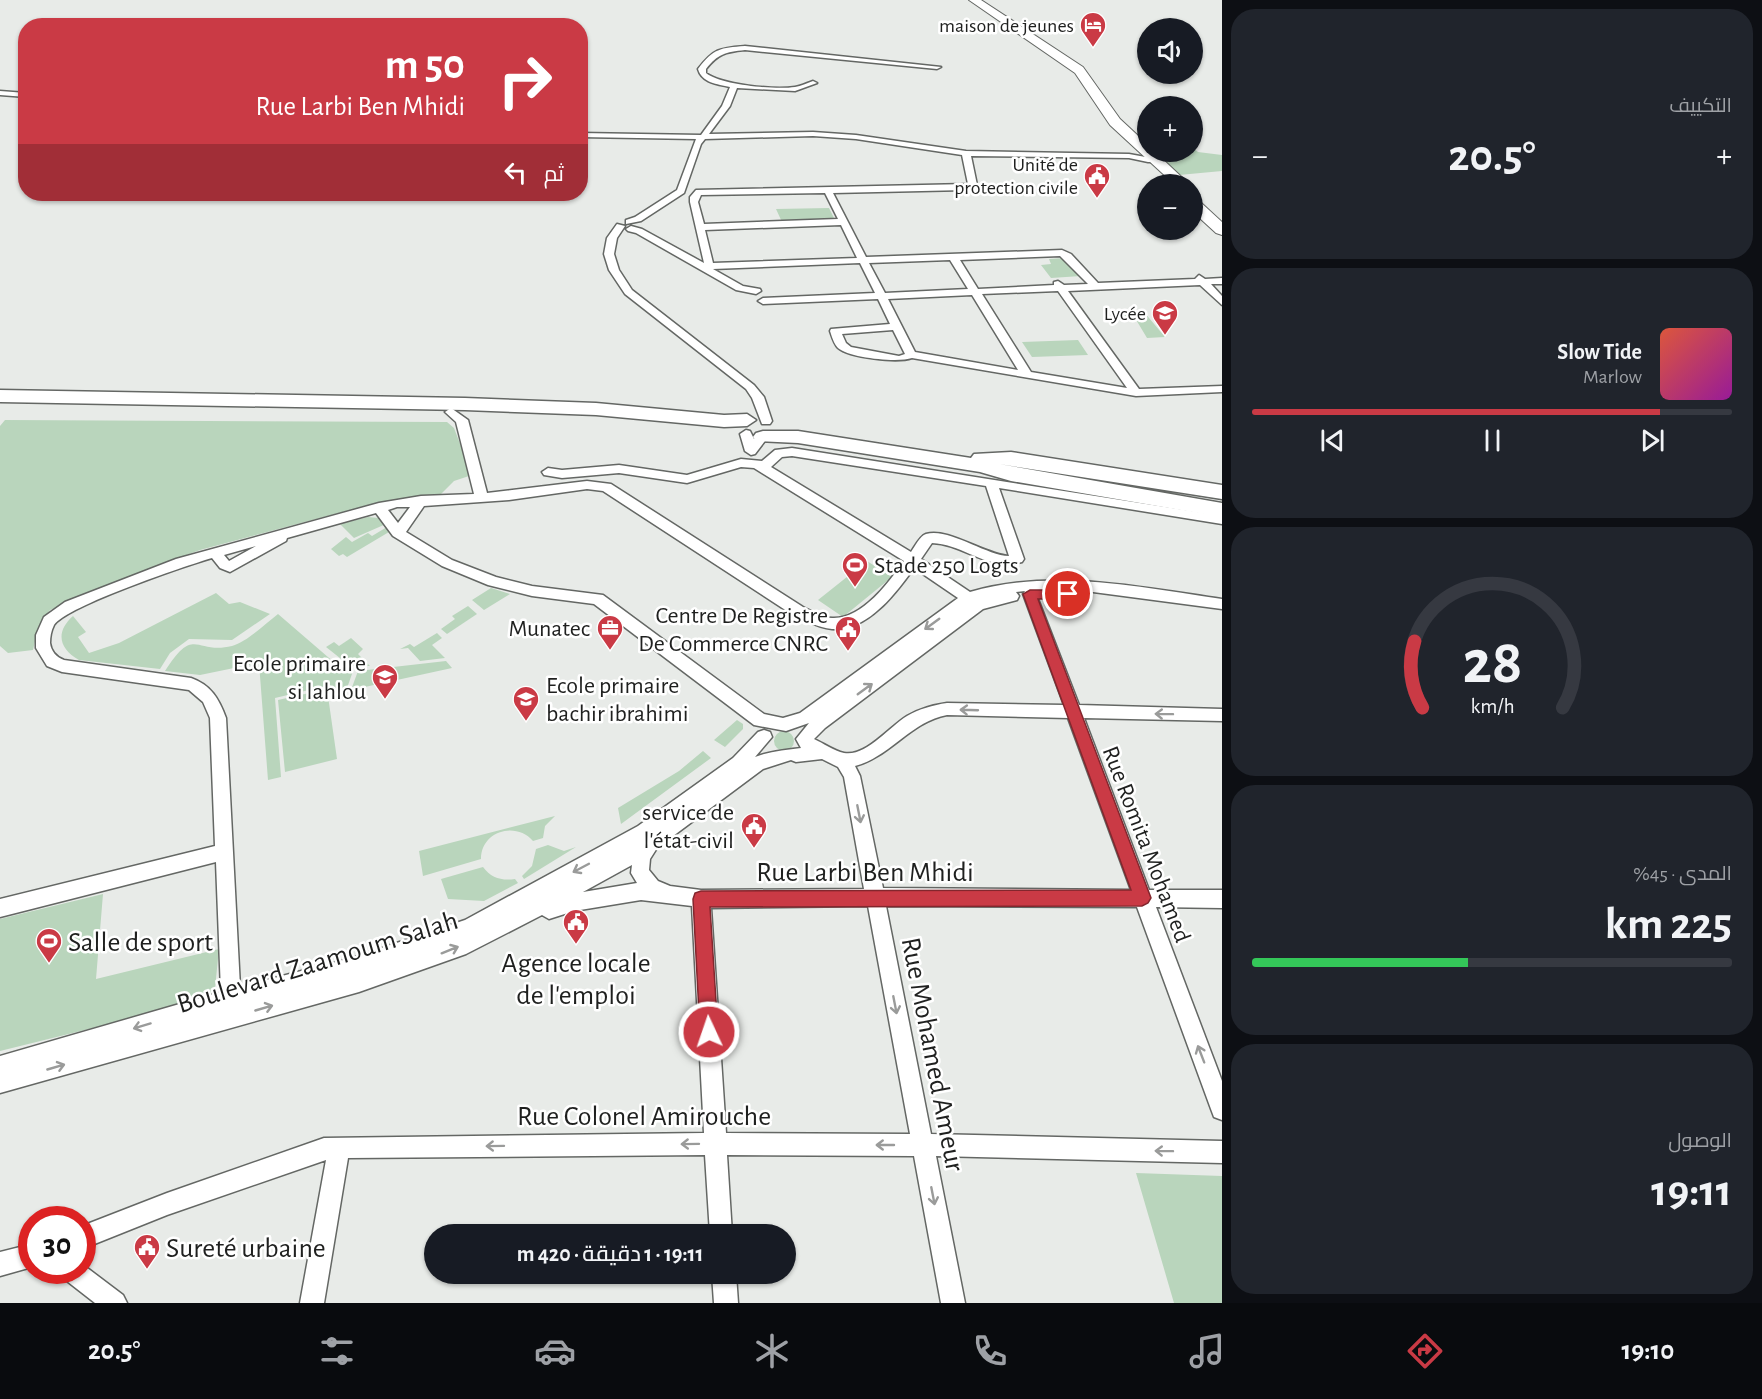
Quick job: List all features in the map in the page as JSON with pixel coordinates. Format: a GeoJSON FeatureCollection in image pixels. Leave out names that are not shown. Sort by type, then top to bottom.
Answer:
{"type":"FeatureCollection","features":[{"type":"Feature","properties":{"kind":"highway"},"geometry":{"type":"LineString","coordinates":[[969,0],[1075,72],[1133,153],[1149,160],[1164,174]]}},
{"type":"Feature","properties":{"kind":"highway"},"geometry":{"type":"LineString","coordinates":[[974,0],[1079,70],[1116,122],[1171,174]]}},
{"type":"Feature","properties":{"kind":"highway"},"geometry":{"type":"LineString","coordinates":[[1203,204],[1222,222]]}},
{"type":"Feature","properties":{"kind":"highway"},"geometry":{"type":"LineString","coordinates":[[1203,212],[1222,230]]}},
{"type":"Feature","properties":{"kind":"main road"},"geometry":{"type":"LineString","coordinates":[[0,396],[465,404],[596,409],[1222,501]]}},
{"type":"Feature","properties":{"kind":"main road"},"geometry":{"type":"LineString","coordinates":[[0,403],[597,417],[722,428],[756,434]]}},
{"type":"Feature","properties":{"kind":"main road"},"geometry":{"type":"LineString","coordinates":[[993,466],[1222,492]]}},
{"type":"Feature","properties":{"kind":"main road"},"geometry":{"type":"LineString","coordinates":[[993,466],[1011,475],[1222,510]]}},
{"type":"Feature","properties":{"kind":"street"},"geometry":{"type":"LineString","coordinates":[[813,83],[795,89],[734,86],[712,81],[703,74],[702,69],[722,50],[762,49],[937,67]]}},
{"type":"Feature","properties":{"kind":"street"},"geometry":{"type":"LineString","coordinates":[[734,86],[726,106],[697,143],[681,191],[610,241],[611,264],[623,287],[633,298],[750,387],[756,434],[881,538],[973,602]]}},
{"type":"Feature","properties":{"kind":"street"},"geometry":{"type":"LineString","coordinates":[[0,93],[18,94]]}},
{"type":"Feature","properties":{"kind":"street"},"geometry":{"type":"LineString","coordinates":[[588,135],[703,137],[777,133],[840,135],[966,153],[1133,153]]}},
{"type":"Feature","properties":{"kind":"street"},"geometry":{"type":"LineString","coordinates":[[706,267],[694,197],[706,190],[969,186],[973,181],[966,153]]}},
{"type":"Feature","properties":{"kind":"street"},"geometry":{"type":"LineString","coordinates":[[827,189],[911,355]]}},
{"type":"Feature","properties":{"kind":"street"},"geometry":{"type":"LineString","coordinates":[[699,226],[844,222]]}},
{"type":"Feature","properties":{"kind":"street"},"geometry":{"type":"LineString","coordinates":[[630,227],[754,294],[881,294],[1222,281]]}},
{"type":"Feature","properties":{"kind":"street"},"geometry":{"type":"LineString","coordinates":[[706,267],[1062,253],[1068,255],[1094,285]]}},
{"type":"Feature","properties":{"kind":"street"},"geometry":{"type":"LineString","coordinates":[[954,258],[1026,373]]}},
{"type":"Feature","properties":{"kind":"street"},"geometry":{"type":"LineString","coordinates":[[1201,280],[1222,276]]}},
{"type":"Feature","properties":{"kind":"street"},"geometry":{"type":"LineString","coordinates":[[1201,280],[1222,302]]}},
{"type":"Feature","properties":{"kind":"street"},"geometry":{"type":"LineString","coordinates":[[1060,286],[1137,393]]}},
{"type":"Feature","properties":{"kind":"street"},"geometry":{"type":"LineString","coordinates":[[897,327],[835,331],[841,345],[848,350],[900,359],[911,355],[1137,393],[1222,388]]}},
{"type":"Feature","properties":{"kind":"street"},"geometry":{"type":"LineString","coordinates":[[462,415],[481,496]]}},
{"type":"Feature","properties":{"kind":"street"},"geometry":{"type":"LineString","coordinates":[[756,434],[779,453],[993,466],[1222,520]]}},
{"type":"Feature","properties":{"kind":"street"},"geometry":{"type":"LineString","coordinates":[[548,472],[562,474],[619,469],[687,479],[728,466],[756,434]]}},
{"type":"Feature","properties":{"kind":"street"},"geometry":{"type":"LineString","coordinates":[[232,1008],[218,718],[211,698],[203,689],[153,677],[62,666],[52,662],[43,648],[45,628],[54,617],[70,606],[163,569],[214,552],[379,507],[421,500],[509,496],[587,485],[606,487],[798,611],[833,624],[852,620],[876,603],[898,580],[925,539],[933,537],[1004,561],[1017,559],[993,466]]}},
{"type":"Feature","properties":{"kind":"street"},"geometry":{"type":"LineString","coordinates":[[398,533],[421,500]]}},
{"type":"Feature","properties":{"kind":"street"},"geometry":{"type":"LineString","coordinates":[[379,507],[398,533],[447,563],[493,581],[532,591],[598,599],[763,730],[769,750],[797,748],[839,762],[854,764],[911,722],[935,711],[947,709],[1222,715]]}},
{"type":"Feature","properties":{"kind":"street"},"geometry":{"type":"LineString","coordinates":[[783,724],[805,718],[973,602],[1057,585],[1222,603]]}},
{"type":"Feature","properties":{"kind":"street"},"geometry":{"type":"LineString","coordinates":[[1026,590],[1222,612]]}},
{"type":"Feature","properties":{"kind":"street","name":"Rue Romita Mohamed"},"geometry":{"type":"LineString","coordinates":[[1026,590],[1222,1109]]}},
{"type":"Feature","properties":{"kind":"street"},"geometry":{"type":"LineString","coordinates":[[797,748],[819,723],[973,602]]}},
{"type":"Feature","properties":{"kind":"street","name":"Rue Mohamed Ameur"},"geometry":{"type":"LineString","coordinates":[[819,723],[815,736],[839,762],[874,897],[953,1303]]}},
{"type":"Feature","properties":{"kind":"street"},"geometry":{"type":"LineString","coordinates":[[783,724],[800,731],[797,748]]}},
{"type":"Feature","properties":{"kind":"street","name":"Boulevard Zaamoum Salah"},"geometry":{"type":"LineString","coordinates":[[0,1083],[406,951],[498,913],[644,832],[739,763],[763,730],[783,724]]}},
{"type":"Feature","properties":{"kind":"street","name":"Boulevard Zaamoum Salah"},"geometry":{"type":"LineString","coordinates":[[0,1066],[420,963],[512,922],[600,874],[652,842],[757,764],[797,748]]}},
{"type":"Feature","properties":{"kind":"street"},"geometry":{"type":"LineString","coordinates":[[652,842],[641,857],[640,873],[652,887],[668,895]]}},
{"type":"Feature","properties":{"kind":"street"},"geometry":{"type":"LineString","coordinates":[[0,908],[225,852]]}},
{"type":"Feature","properties":{"kind":"street","name":"Rue Larbi Ben Mhidi"},"geometry":{"type":"LineString","coordinates":[[512,922],[574,902],[641,891],[701,899],[874,897],[1222,899]]}},
{"type":"Feature","properties":{"kind":"street"},"geometry":{"type":"LineString","coordinates":[[701,899],[720,1224]]}},
{"type":"Feature","properties":{"kind":"street","name":"Rue Colonel Amirouche"},"geometry":{"type":"LineString","coordinates":[[96,1232],[167,1204],[324,1149],[339,1147],[923,1145],[1222,1152]]}},
{"type":"Feature","properties":{"kind":"street"},"geometry":{"type":"LineString","coordinates":[[312,1303],[339,1147]]}},
{"type":"Feature","properties":{"kind":"street"},"geometry":{"type":"LineString","coordinates":[[90,1284],[115,1303]]}},
{"type":"Feature","properties":{"kind":"street"},"geometry":{"type":"LineString","coordinates":[[725,1284],[726,1303]]}},
{"type":"Feature","properties":{"kind":"green space"},"geometry":{"type":"Polygon","coordinates":[[[1203,153],[1222,155],[1222,171],[1178,174],[1165,162],[1203,162],[1203,153]]]}},
{"type":"Feature","properties":{"kind":"green space"},"geometry":{"type":"Polygon","coordinates":[[[829,208],[835,220],[782,222],[776,209],[829,208]]]}},
{"type":"Feature","properties":{"kind":"green space"},"geometry":{"type":"Polygon","coordinates":[[[1064,258],[1081,276],[1051,278],[1041,265],[1051,264],[1049,259],[1064,258]]]}},
{"type":"Feature","properties":{"kind":"green space"},"geometry":{"type":"Polygon","coordinates":[[[1132,309],[1144,312],[1165,337],[1147,338],[1135,318],[1127,318],[1124,315],[1133,314],[1132,309]]]}},
{"type":"Feature","properties":{"kind":"green space"},"geometry":{"type":"Polygon","coordinates":[[[1078,340],[1088,355],[1032,357],[1022,342],[1078,340]]]}},
{"type":"Feature","properties":{"kind":"green space"},"geometry":{"type":"Polygon","coordinates":[[[5,420],[447,422],[454,428],[472,475],[454,481],[440,495],[380,502],[200,550],[154,567],[50,610],[38,628],[33,650],[8,653],[0,646],[0,426],[5,420]]]}},
{"type":"Feature","properties":{"kind":"green space"},"geometry":{"type":"Polygon","coordinates":[[[368,517],[379,518],[386,524],[354,538],[340,524],[368,517]]]}},
{"type":"Feature","properties":{"kind":"green space"},"geometry":{"type":"Polygon","coordinates":[[[387,527],[389,532],[347,557],[343,554],[339,556],[331,549],[346,537],[352,542],[368,533],[372,536],[387,527]]]}},
{"type":"Feature","properties":{"kind":"green space","name":"Stade 250 Logts"},"geometry":{"type":"Polygon","coordinates":[[[867,561],[892,577],[843,617],[818,600],[867,561]]]}},
{"type":"Feature","properties":{"kind":"green space"},"geometry":{"type":"Polygon","coordinates":[[[491,588],[510,594],[484,610],[472,600],[491,588]]]}},
{"type":"Feature","properties":{"kind":"green space"},"geometry":{"type":"Polygon","coordinates":[[[216,593],[229,604],[240,602],[270,614],[232,640],[189,639],[170,653],[160,669],[79,660],[67,651],[62,640],[64,628],[73,616],[86,632],[78,637],[89,653],[119,643],[216,593]]]}},
{"type":"Feature","properties":{"kind":"green space"},"geometry":{"type":"Polygon","coordinates":[[[468,606],[477,614],[447,634],[441,629],[455,619],[452,616],[468,606]]]}},
{"type":"Feature","properties":{"kind":"green space"},"geometry":{"type":"Polygon","coordinates":[[[278,614],[343,670],[353,671],[346,691],[332,694],[330,685],[275,698],[281,777],[268,780],[259,663],[200,675],[165,671],[175,657],[190,645],[220,648],[238,644],[278,614]]]}},
{"type":"Feature","properties":{"kind":"green space"},"geometry":{"type":"Polygon","coordinates":[[[437,633],[442,638],[432,645],[445,658],[420,661],[408,648],[400,649],[410,644],[414,647],[437,633]]]}},
{"type":"Feature","properties":{"kind":"green space"},"geometry":{"type":"Polygon","coordinates":[[[351,638],[363,649],[358,654],[370,666],[350,666],[326,647],[334,642],[339,646],[351,638]]]}},
{"type":"Feature","properties":{"kind":"green space"},"geometry":{"type":"Polygon","coordinates":[[[446,661],[452,668],[351,690],[358,671],[446,661]]]}},
{"type":"Feature","properties":{"kind":"green space"},"geometry":{"type":"Polygon","coordinates":[[[327,689],[337,759],[285,772],[278,700],[327,689]]]}},
{"type":"Feature","properties":{"kind":"green space"},"geometry":{"type":"Polygon","coordinates":[[[737,720],[743,724],[743,729],[725,747],[714,740],[737,720]]]}},
{"type":"Feature","properties":{"kind":"green space"},"geometry":{"type":"Polygon","coordinates":[[[784,731],[791,734],[794,741],[791,748],[784,751],[777,748],[774,741],[777,734],[784,731]]]}},
{"type":"Feature","properties":{"kind":"green space"},"geometry":{"type":"Polygon","coordinates":[[[703,751],[711,758],[621,824],[618,808],[679,771],[703,751]]]}},
{"type":"Feature","properties":{"kind":"green space"},"geometry":{"type":"Polygon","coordinates":[[[555,816],[545,826],[543,838],[533,841],[518,831],[501,832],[487,842],[481,859],[423,876],[419,851],[555,816]]]}},
{"type":"Feature","properties":{"kind":"green space"},"geometry":{"type":"Polygon","coordinates":[[[548,845],[564,851],[576,847],[524,879],[522,876],[532,866],[536,849],[548,845]]]}},
{"type":"Feature","properties":{"kind":"green space"},"geometry":{"type":"Polygon","coordinates":[[[483,867],[493,876],[506,880],[515,879],[518,883],[484,901],[448,899],[441,879],[483,867]]]}},
{"type":"Feature","properties":{"kind":"green space","name":"Salle de sport"},"geometry":{"type":"Polygon","coordinates":[[[103,894],[96,979],[219,949],[214,998],[0,1051],[0,919],[103,894]]]}},
{"type":"Feature","properties":{"kind":"green space"},"geometry":{"type":"Polygon","coordinates":[[[1136,1173],[1222,1176],[1222,1303],[1174,1303],[1136,1173]]]}},
{"type":"Feature","properties":{"kind":"place","name":"maison de jeunes"},"geometry":{"type":"Point","coordinates":[1093,48]}},
{"type":"Feature","properties":{"kind":"place","name":"Unité de protection civile"},"geometry":{"type":"Point","coordinates":[1097,199]}},
{"type":"Feature","properties":{"kind":"place","name":"Lycée"},"geometry":{"type":"Point","coordinates":[1165,336]}},
{"type":"Feature","properties":{"kind":"place","name":"Stade 250 Logts"},"geometry":{"type":"Point","coordinates":[855,588]}},
{"type":"Feature","properties":{"kind":"place","name":"Munatec"},"geometry":{"type":"Point","coordinates":[610,651]}},
{"type":"Feature","properties":{"kind":"place","name":"Centre De Registre De Commerce CNRC"},"geometry":{"type":"Point","coordinates":[848,652]}},
{"type":"Feature","properties":{"kind":"place","name":"Ecole primaire si lahlou"},"geometry":{"type":"Point","coordinates":[385,700]}},
{"type":"Feature","properties":{"kind":"place","name":"Ecole primaire bachir ibrahimi"},"geometry":{"type":"Point","coordinates":[526,722]}},
{"type":"Feature","properties":{"kind":"place","name":"service de l'état-civil"},"geometry":{"type":"Point","coordinates":[754,849]}},
{"type":"Feature","properties":{"kind":"place","name":"Agence locale de l'emploi"},"geometry":{"type":"Point","coordinates":[576,945]}},
{"type":"Feature","properties":{"kind":"place","name":"Salle de sport"},"geometry":{"type":"Point","coordinates":[49,964]}},
{"type":"Feature","properties":{"kind":"place","name":"Sureté urbaine"},"geometry":{"type":"Point","coordinates":[147,1270]}},
{"type":"Feature","properties":{"kind":"route"},"geometry":{"type":"LineString","coordinates":[[709,1032],[701,899],[1142,898],[1030,594],[1068,594]]}}]}
